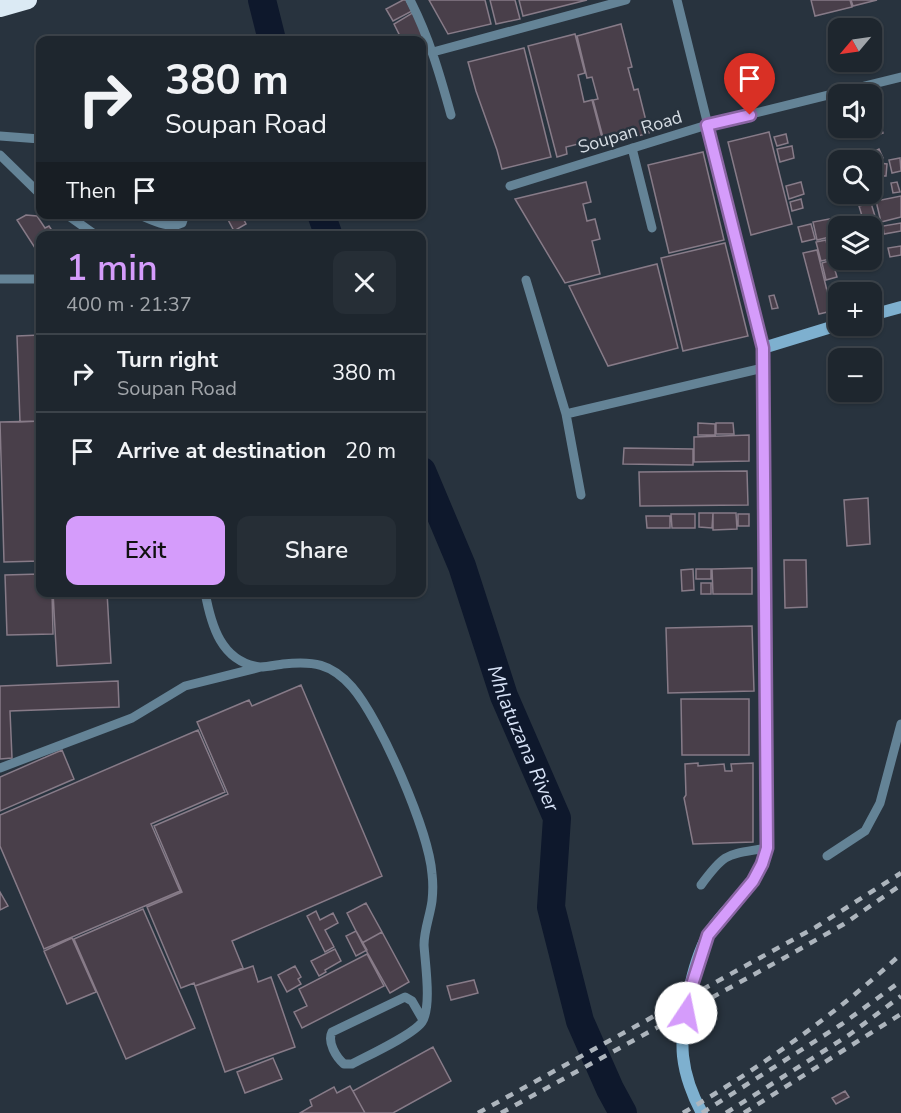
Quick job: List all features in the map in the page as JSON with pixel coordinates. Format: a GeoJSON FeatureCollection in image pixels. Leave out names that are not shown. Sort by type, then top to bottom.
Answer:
{"type":"FeatureCollection","features":[{"type":"Feature","properties":{"kind":"highway"},"geometry":{"type":"LineString","coordinates":[[0,8],[28,0]]}},
{"type":"Feature","properties":{"kind":"street"},"geometry":{"type":"LineString","coordinates":[[882,312],[901,307]]}},
{"type":"Feature","properties":{"kind":"street"},"geometry":{"type":"LineString","coordinates":[[702,1113],[693,1093],[683,1058],[683,1035],[690,991],[708,935],[753,881],[767,848],[763,348],[828,328]]}},
{"type":"Feature","properties":{"kind":"lane"},"geometry":{"type":"LineString","coordinates":[[410,0],[433,52],[451,115]]}},
{"type":"Feature","properties":{"kind":"lane"},"geometry":{"type":"LineString","coordinates":[[433,52],[626,0]]}},
{"type":"Feature","properties":{"kind":"lane"},"geometry":{"type":"LineString","coordinates":[[677,0],[763,348]]}},
{"type":"Feature","properties":{"kind":"lane","name":"Soupan Road"},"geometry":{"type":"LineString","coordinates":[[510,186],[707,125],[901,77]]}},
{"type":"Feature","properties":{"kind":"lane"},"geometry":{"type":"LineString","coordinates":[[0,136],[36,139]]}},
{"type":"Feature","properties":{"kind":"lane"},"geometry":{"type":"LineString","coordinates":[[632,148],[652,228]]}},
{"type":"Feature","properties":{"kind":"lane"},"geometry":{"type":"LineString","coordinates":[[0,155],[36,190]]}},
{"type":"Feature","properties":{"kind":"lane"},"geometry":{"type":"LineString","coordinates":[[73,219],[90,231]]}},
{"type":"Feature","properties":{"kind":"lane"},"geometry":{"type":"LineString","coordinates":[[155,219],[175,226],[182,223],[183,219]]}},
{"type":"Feature","properties":{"kind":"lane"},"geometry":{"type":"LineString","coordinates":[[0,279],[36,279]]}},
{"type":"Feature","properties":{"kind":"lane"},"geometry":{"type":"LineString","coordinates":[[526,280],[566,414],[581,495]]}},
{"type":"Feature","properties":{"kind":"lane"},"geometry":{"type":"LineString","coordinates":[[566,414],[763,368]]}},
{"type":"Feature","properties":{"kind":"lane"},"geometry":{"type":"LineString","coordinates":[[206,597],[215,634],[224,646],[241,660],[261,667]]}},
{"type":"Feature","properties":{"kind":"lane"},"geometry":{"type":"LineString","coordinates":[[0,768],[132,718],[185,686],[261,667],[307,661],[330,669],[351,687],[365,706],[402,781],[421,828],[432,870],[432,900],[425,933],[427,997],[423,1020],[411,1031],[352,1064],[346,1065],[341,1062],[330,1040],[331,1034],[335,1031],[405,997],[412,1001],[423,1020]]}},
{"type":"Feature","properties":{"kind":"lane"},"geometry":{"type":"LineString","coordinates":[[827,856],[865,831],[880,803],[901,724]]}},
{"type":"Feature","properties":{"kind":"lane"},"geometry":{"type":"LineString","coordinates":[[701,885],[722,858],[730,854],[767,848]]}},
{"type":"Feature","properties":{"kind":"building"},"geometry":{"type":"Polygon","coordinates":[[[406,0],[412,11],[393,21],[386,9],[406,0]]]}},
{"type":"Feature","properties":{"kind":"building"},"geometry":{"type":"Polygon","coordinates":[[[429,0],[485,0],[491,24],[448,34],[429,0]]]}},
{"type":"Feature","properties":{"kind":"building"},"geometry":{"type":"Polygon","coordinates":[[[490,0],[515,0],[520,19],[496,24],[490,0]]]}},
{"type":"Feature","properties":{"kind":"building"},"geometry":{"type":"Polygon","coordinates":[[[519,0],[587,0],[523,16],[519,0]]]}},
{"type":"Feature","properties":{"kind":"building"},"geometry":{"type":"Polygon","coordinates":[[[811,0],[850,0],[852,7],[815,16],[811,0]]]}},
{"type":"Feature","properties":{"kind":"building"},"geometry":{"type":"Polygon","coordinates":[[[851,0],[877,0],[853,6],[851,0]]]}},
{"type":"Feature","properties":{"kind":"building"},"geometry":{"type":"Polygon","coordinates":[[[414,12],[423,36],[400,36],[394,24],[414,12]]]}},
{"type":"Feature","properties":{"kind":"building"},"geometry":{"type":"Polygon","coordinates":[[[621,24],[632,67],[628,68],[634,90],[638,89],[649,133],[605,145],[593,100],[598,99],[592,77],[587,78],[577,36],[621,24]]]}},
{"type":"Feature","properties":{"kind":"building"},"geometry":{"type":"Polygon","coordinates":[[[575,34],[585,73],[578,75],[584,102],[592,100],[602,138],[566,147],[567,154],[557,157],[528,46],[575,34]]]}},
{"type":"Feature","properties":{"kind":"building"},"geometry":{"type":"Polygon","coordinates":[[[524,48],[551,157],[502,169],[468,62],[524,48]]]}},
{"type":"Feature","properties":{"kind":"building"},"geometry":{"type":"Polygon","coordinates":[[[769,132],[792,224],[751,235],[728,142],[769,132]]]}},
{"type":"Feature","properties":{"kind":"building"},"geometry":{"type":"Polygon","coordinates":[[[786,134],[788,143],[777,146],[774,137],[786,134]]]}},
{"type":"Feature","properties":{"kind":"building"},"geometry":{"type":"Polygon","coordinates":[[[792,146],[794,158],[780,162],[777,149],[792,146]]]}},
{"type":"Feature","properties":{"kind":"building"},"geometry":{"type":"Polygon","coordinates":[[[703,152],[724,240],[669,253],[648,165],[703,152]]]}},
{"type":"Feature","properties":{"kind":"building"},"geometry":{"type":"Polygon","coordinates":[[[900,158],[901,171],[892,173],[889,160],[900,158]]]}},
{"type":"Feature","properties":{"kind":"building"},"geometry":{"type":"Polygon","coordinates":[[[882,163],[887,164],[886,176],[882,176],[882,163]]]}},
{"type":"Feature","properties":{"kind":"building"},"geometry":{"type":"Polygon","coordinates":[[[586,182],[591,202],[583,204],[587,221],[595,219],[600,239],[592,241],[600,274],[565,283],[515,199],[586,182]]]}},
{"type":"Feature","properties":{"kind":"building"},"geometry":{"type":"Polygon","coordinates":[[[801,182],[804,194],[789,199],[786,186],[801,182]]]}},
{"type":"Feature","properties":{"kind":"building"},"geometry":{"type":"Polygon","coordinates":[[[897,182],[900,192],[893,193],[891,183],[897,182]]]}},
{"type":"Feature","properties":{"kind":"building"},"geometry":{"type":"Polygon","coordinates":[[[901,196],[901,217],[882,222],[877,204],[882,204],[882,200],[901,196]]]}},
{"type":"Feature","properties":{"kind":"building"},"geometry":{"type":"Polygon","coordinates":[[[801,199],[803,208],[792,211],[790,202],[801,199]]]}},
{"type":"Feature","properties":{"kind":"building"},"geometry":{"type":"Polygon","coordinates":[[[871,204],[875,216],[862,216],[859,206],[871,204]]]}},
{"type":"Feature","properties":{"kind":"building"},"geometry":{"type":"Polygon","coordinates":[[[26,215],[36,216],[36,219],[39,219],[45,228],[49,226],[52,231],[36,231],[35,248],[17,220],[26,215]]]}},
{"type":"Feature","properties":{"kind":"building"},"geometry":{"type":"Polygon","coordinates":[[[228,219],[244,219],[246,224],[234,231],[228,219]]]}},
{"type":"Feature","properties":{"kind":"building"},"geometry":{"type":"Polygon","coordinates":[[[828,219],[828,237],[817,240],[813,222],[828,219]]]}},
{"type":"Feature","properties":{"kind":"building"},"geometry":{"type":"Polygon","coordinates":[[[901,223],[901,231],[884,234],[883,226],[901,223]]]}},
{"type":"Feature","properties":{"kind":"building"},"geometry":{"type":"Polygon","coordinates":[[[811,224],[815,239],[802,242],[798,227],[811,224]]]}},
{"type":"Feature","properties":{"kind":"building"},"geometry":{"type":"Polygon","coordinates":[[[826,240],[828,259],[821,261],[816,242],[826,240]]]}},
{"type":"Feature","properties":{"kind":"building"},"geometry":{"type":"Polygon","coordinates":[[[725,243],[748,336],[683,351],[661,258],[725,243]]]}},
{"type":"Feature","properties":{"kind":"building"},"geometry":{"type":"Polygon","coordinates":[[[901,246],[901,255],[890,257],[888,248],[901,246]]]}},
{"type":"Feature","properties":{"kind":"building"},"geometry":{"type":"Polygon","coordinates":[[[817,250],[828,295],[828,312],[819,314],[803,253],[817,250]]]}},
{"type":"Feature","properties":{"kind":"building"},"geometry":{"type":"Polygon","coordinates":[[[828,261],[828,270],[835,270],[837,277],[826,280],[822,263],[828,261]]]}},
{"type":"Feature","properties":{"kind":"building"},"geometry":{"type":"Polygon","coordinates":[[[657,264],[678,348],[608,366],[569,286],[657,264]]]}},
{"type":"Feature","properties":{"kind":"building"},"geometry":{"type":"Polygon","coordinates":[[[774,295],[778,308],[772,309],[769,296],[774,295]]]}},
{"type":"Feature","properties":{"kind":"building"},"geometry":{"type":"Polygon","coordinates":[[[36,335],[36,421],[20,422],[17,336],[36,335]]]}},
{"type":"Feature","properties":{"kind":"building"},"geometry":{"type":"Polygon","coordinates":[[[36,421],[36,561],[4,562],[0,422],[36,421]]]}},
{"type":"Feature","properties":{"kind":"building"},"geometry":{"type":"Polygon","coordinates":[[[698,423],[715,424],[715,435],[698,435],[698,423]]]}},
{"type":"Feature","properties":{"kind":"building"},"geometry":{"type":"Polygon","coordinates":[[[716,423],[733,423],[734,434],[716,434],[716,423]]]}},
{"type":"Feature","properties":{"kind":"building"},"geometry":{"type":"Polygon","coordinates":[[[749,435],[749,461],[694,462],[694,437],[749,435]]]}},
{"type":"Feature","properties":{"kind":"building"},"geometry":{"type":"Polygon","coordinates":[[[624,448],[693,449],[693,465],[623,464],[624,448]]]}},
{"type":"Feature","properties":{"kind":"building"},"geometry":{"type":"Polygon","coordinates":[[[747,471],[748,505],[640,506],[639,472],[747,471]]]}},
{"type":"Feature","properties":{"kind":"building"},"geometry":{"type":"Polygon","coordinates":[[[868,498],[870,544],[847,546],[844,500],[868,498]]]}},
{"type":"Feature","properties":{"kind":"building"},"geometry":{"type":"Polygon","coordinates":[[[699,513],[713,513],[712,528],[699,527],[699,513]]]}},
{"type":"Feature","properties":{"kind":"building"},"geometry":{"type":"Polygon","coordinates":[[[713,513],[736,513],[737,529],[713,530],[713,513]]]}},
{"type":"Feature","properties":{"kind":"building"},"geometry":{"type":"Polygon","coordinates":[[[671,514],[695,514],[695,528],[672,528],[671,514]]]}},
{"type":"Feature","properties":{"kind":"building"},"geometry":{"type":"Polygon","coordinates":[[[738,514],[749,514],[749,526],[738,526],[738,514]]]}},
{"type":"Feature","properties":{"kind":"building"},"geometry":{"type":"Polygon","coordinates":[[[646,516],[670,516],[670,528],[647,528],[646,516]]]}},
{"type":"Feature","properties":{"kind":"building"},"geometry":{"type":"Polygon","coordinates":[[[784,560],[806,560],[807,607],[785,608],[784,560]]]}},
{"type":"Feature","properties":{"kind":"building"},"geometry":{"type":"Polygon","coordinates":[[[752,568],[752,594],[713,594],[712,569],[752,568]]]}},
{"type":"Feature","properties":{"kind":"building"},"geometry":{"type":"Polygon","coordinates":[[[693,569],[694,590],[682,591],[681,570],[693,569]]]}},
{"type":"Feature","properties":{"kind":"building"},"geometry":{"type":"Polygon","coordinates":[[[696,569],[711,569],[711,579],[696,579],[696,569]]]}},
{"type":"Feature","properties":{"kind":"building"},"geometry":{"type":"Polygon","coordinates":[[[36,574],[36,597],[52,597],[53,634],[7,635],[5,575],[36,574]]]}},
{"type":"Feature","properties":{"kind":"building"},"geometry":{"type":"Polygon","coordinates":[[[701,583],[711,583],[711,594],[701,594],[701,583]]]}},
{"type":"Feature","properties":{"kind":"building"},"geometry":{"type":"Polygon","coordinates":[[[53,597],[107,597],[111,663],[57,666],[53,597]]]}},
{"type":"Feature","properties":{"kind":"building"},"geometry":{"type":"Polygon","coordinates":[[[752,626],[754,691],[668,693],[666,628],[752,626]]]}},
{"type":"Feature","properties":{"kind":"building"},"geometry":{"type":"Polygon","coordinates":[[[118,681],[119,707],[10,711],[12,758],[0,759],[0,686],[118,681]]]}},
{"type":"Feature","properties":{"kind":"building"},"geometry":{"type":"Polygon","coordinates":[[[301,685],[382,876],[232,941],[243,968],[195,986],[194,983],[181,988],[147,907],[182,892],[154,826],[228,794],[197,722],[249,700],[252,706],[301,685]]]}},
{"type":"Feature","properties":{"kind":"building"},"geometry":{"type":"Polygon","coordinates":[[[681,699],[749,699],[749,755],[682,755],[681,699]]]}},
{"type":"Feature","properties":{"kind":"building"},"geometry":{"type":"Polygon","coordinates":[[[198,730],[225,792],[151,824],[180,891],[44,949],[0,846],[0,815],[198,730]]]}},
{"type":"Feature","properties":{"kind":"building"},"geometry":{"type":"Polygon","coordinates":[[[62,750],[74,779],[0,811],[0,777],[62,750]]]}},
{"type":"Feature","properties":{"kind":"building"},"geometry":{"type":"Polygon","coordinates":[[[698,763],[698,766],[724,764],[725,771],[732,771],[731,764],[753,763],[753,842],[693,844],[684,798],[686,795],[685,764],[698,763]]]}},
{"type":"Feature","properties":{"kind":"building"},"geometry":{"type":"Polygon","coordinates":[[[0,892],[8,906],[0,910],[0,892]]]}},
{"type":"Feature","properties":{"kind":"building"},"geometry":{"type":"Polygon","coordinates":[[[366,903],[382,932],[362,943],[347,913],[366,903]]]}},
{"type":"Feature","properties":{"kind":"building"},"geometry":{"type":"Polygon","coordinates":[[[143,909],[195,1028],[126,1059],[74,939],[143,909]]]}},
{"type":"Feature","properties":{"kind":"building"},"geometry":{"type":"Polygon","coordinates":[[[316,911],[320,920],[333,913],[338,923],[325,930],[334,947],[325,952],[307,916],[316,911]]]}},
{"type":"Feature","properties":{"kind":"building"},"geometry":{"type":"Polygon","coordinates":[[[356,931],[367,950],[356,956],[346,936],[356,931]]]}},
{"type":"Feature","properties":{"kind":"building"},"geometry":{"type":"Polygon","coordinates":[[[382,932],[409,982],[390,993],[362,943],[382,932]]]}},
{"type":"Feature","properties":{"kind":"building"},"geometry":{"type":"Polygon","coordinates":[[[72,938],[96,992],[67,1004],[44,951],[72,938]]]}},
{"type":"Feature","properties":{"kind":"building"},"geometry":{"type":"Polygon","coordinates":[[[335,949],[341,961],[319,976],[311,961],[335,949]]]}},
{"type":"Feature","properties":{"kind":"building"},"geometry":{"type":"Polygon","coordinates":[[[367,954],[384,986],[302,1028],[294,1012],[307,1006],[299,989],[367,954]]]}},
{"type":"Feature","properties":{"kind":"building"},"geometry":{"type":"Polygon","coordinates":[[[253,966],[258,982],[271,977],[295,1047],[225,1072],[195,986],[253,966]]]}},
{"type":"Feature","properties":{"kind":"building"},"geometry":{"type":"Polygon","coordinates":[[[295,966],[301,977],[298,979],[301,984],[287,992],[278,975],[295,966]]]}},
{"type":"Feature","properties":{"kind":"building"},"geometry":{"type":"Polygon","coordinates":[[[474,980],[478,993],[451,1000],[447,986],[474,980]]]}},
{"type":"Feature","properties":{"kind":"building"},"geometry":{"type":"Polygon","coordinates":[[[433,1047],[451,1081],[393,1113],[365,1113],[353,1091],[433,1047]]]}},
{"type":"Feature","properties":{"kind":"building"},"geometry":{"type":"Polygon","coordinates":[[[273,1058],[282,1079],[245,1093],[237,1072],[273,1058]]]}},
{"type":"Feature","properties":{"kind":"building"},"geometry":{"type":"Polygon","coordinates":[[[350,1086],[365,1113],[300,1113],[312,1106],[310,1100],[334,1087],[337,1093],[350,1086]]]}},
{"type":"Feature","properties":{"kind":"building"},"geometry":{"type":"Polygon","coordinates":[[[845,1091],[849,1097],[836,1104],[832,1098],[845,1091]]]}},
{"type":"Feature","properties":{"kind":"waterway","name":"Mhlatuzana River"},"geometry":{"type":"LineString","coordinates":[[262,0],[271,36]]}},
{"type":"Feature","properties":{"kind":"waterway","name":"Mhlatuzana River"},"geometry":{"type":"LineString","coordinates":[[323,219],[327,231]]}},
{"type":"Feature","properties":{"kind":"waterway","name":"Mhlatuzana River"},"geometry":{"type":"LineString","coordinates":[[426,480],[462,566],[504,696],[557,818],[551,907],[580,1021],[623,1113]]}},
{"type":"Feature","properties":{"kind":"railway"},"geometry":{"type":"LineString","coordinates":[[478,1113],[816,927],[901,873]]}},
{"type":"Feature","properties":{"kind":"railway"},"geometry":{"type":"LineString","coordinates":[[501,1113],[844,924],[901,885]]}},
{"type":"Feature","properties":{"kind":"railway"},"geometry":{"type":"LineString","coordinates":[[683,1113],[741,1077],[824,1019],[901,954]]}},
{"type":"Feature","properties":{"kind":"railway"},"geometry":{"type":"LineString","coordinates":[[702,1113],[842,1024],[901,981]]}},
{"type":"Feature","properties":{"kind":"railway"},"geometry":{"type":"LineString","coordinates":[[726,1113],[849,1035],[901,996]]}},
{"type":"Feature","properties":{"kind":"railway"},"geometry":{"type":"LineString","coordinates":[[744,1113],[901,1014]]}},
{"type":"Feature","properties":{"kind":"route"},"geometry":{"type":"LineString","coordinates":[[686,1013],[698,962],[708,935],[753,881],[767,848],[763,348],[707,125],[750,115]]}}]}
